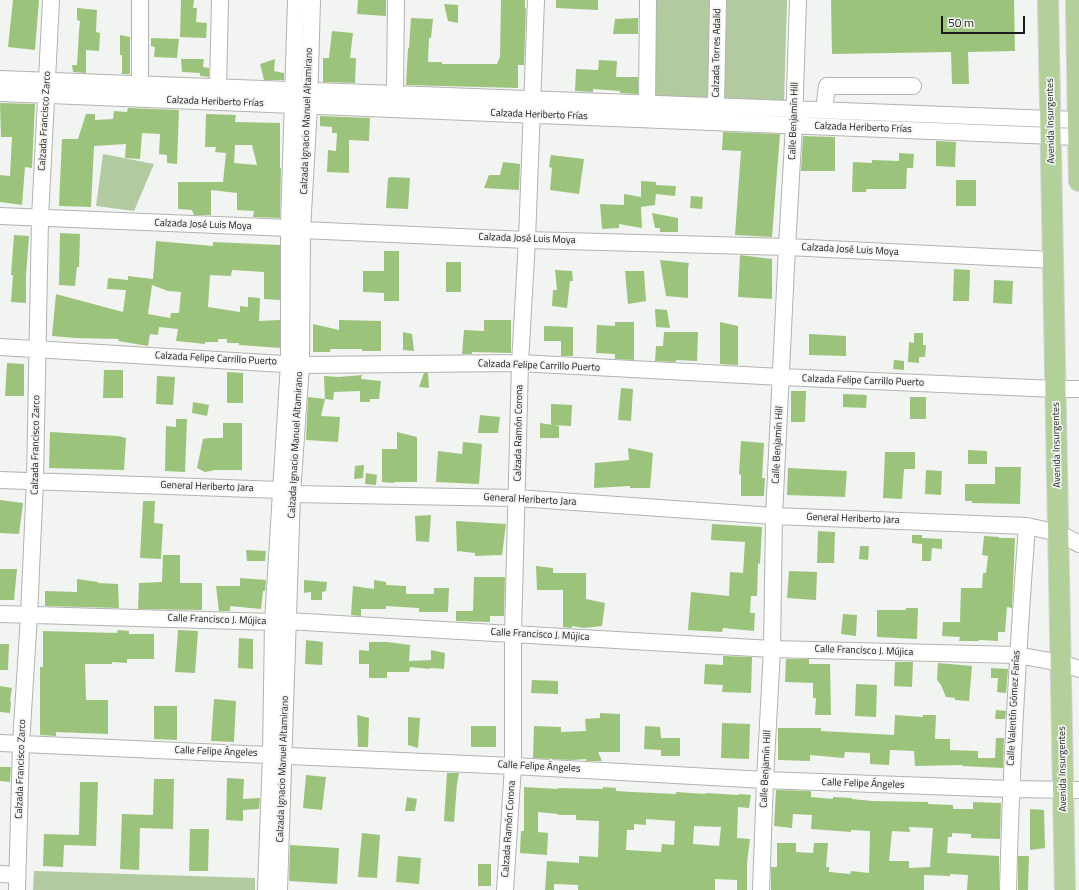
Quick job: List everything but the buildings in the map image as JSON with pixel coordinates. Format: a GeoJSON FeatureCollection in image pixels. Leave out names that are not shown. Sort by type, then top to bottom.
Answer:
{"type":"FeatureCollection","features":[{"type":"Feature","properties":{"kind":"main road","name":"Avenida Insurgentes"},"geometry":{"type":"LineString","coordinates":[[1048,0],[1059,533],[1070,666],[1071,790],[1065,890]]}},
{"type":"Feature","properties":{"kind":"main road"},"geometry":{"type":"LineString","coordinates":[[1076,0],[1079,180]]}},
{"type":"Feature","properties":{"kind":"street","name":"Calzada Francisco Zarco"},"geometry":{"type":"LineString","coordinates":[[17,882],[21,744],[35,481],[40,218],[51,0]]}},
{"type":"Feature","properties":{"kind":"street"},"geometry":{"type":"LineString","coordinates":[[140,0],[140,85]]}},
{"type":"Feature","properties":{"kind":"street"},"geometry":{"type":"LineString","coordinates":[[218,88],[220,0]]}},
{"type":"Feature","properties":{"kind":"street","name":"Calzada Ignacio Manuel Altamirano"},"geometry":{"type":"LineString","coordinates":[[296,0],[301,98]]}},
{"type":"Feature","properties":{"kind":"street","name":"Calzada Ignacio Manuel Altamirano"},"geometry":{"type":"LineString","coordinates":[[279,890],[277,755],[280,621],[286,492],[295,364],[295,229],[301,98],[312,0]]}},
{"type":"Feature","properties":{"kind":"street"},"geometry":{"type":"LineString","coordinates":[[395,94],[396,0]]}},
{"type":"Feature","properties":{"kind":"street","name":"Calzada Ramón Corona"},"geometry":{"type":"LineString","coordinates":[[505,890],[513,766],[513,633],[520,363],[533,107],[536,0]]}},
{"type":"Feature","properties":{"kind":"street"},"geometry":{"type":"LineString","coordinates":[[647,104],[648,0]]}},
{"type":"Feature","properties":{"kind":"street","name":"Calzada Torres Adalid"},"geometry":{"type":"LineString","coordinates":[[716,106],[718,0]]}},
{"type":"Feature","properties":{"kind":"street","name":"Calle Benjamín Hill"},"geometry":{"type":"LineString","coordinates":[[761,890],[772,649],[774,516],[794,126],[798,0]]}},
{"type":"Feature","properties":{"kind":"street","name":"Calzada Heriberto Frías"},"geometry":{"type":"LineString","coordinates":[[0,79],[47,88],[533,107],[647,104],[824,110],[1051,127]]}},
{"type":"Feature","properties":{"kind":"street","name":"Calzada Heriberto Frías"},"geometry":{"type":"LineString","coordinates":[[0,93],[47,88],[140,85],[218,88],[301,98],[395,94],[533,107],[794,126],[1078,128]]}},
{"type":"Feature","properties":{"kind":"street"},"geometry":{"type":"LineString","coordinates":[[824,110],[827,86],[913,86]]}},
{"type":"Feature","properties":{"kind":"street","name":"Calzada José Luis Moya"},"geometry":{"type":"LineString","coordinates":[[0,216],[527,240],[787,247],[1053,260]]}},
{"type":"Feature","properties":{"kind":"street","name":"Calzada Felipe Carrillo Puerto"},"geometry":{"type":"LineString","coordinates":[[0,347],[295,364],[520,363],[781,377],[1079,389]]}},
{"type":"Feature","properties":{"kind":"street","name":"General Heriberto Jara"},"geometry":{"type":"LineString","coordinates":[[0,480],[286,492],[517,498],[774,516],[1027,526],[1059,533],[1079,544]]}},
{"type":"Feature","properties":{"kind":"street","name":"Calle Valentín Gómez Farías"},"geometry":{"type":"LineString","coordinates":[[1008,890],[1010,789],[1017,655],[1027,526]]}},
{"type":"Feature","properties":{"kind":"street","name":"Calle Francisco J. Mújica"},"geometry":{"type":"LineString","coordinates":[[0,614],[280,621],[513,633],[772,649],[1017,655],[1070,666]]}},
{"type":"Feature","properties":{"kind":"street","name":"Calle Felipe Ángeles"},"geometry":{"type":"LineString","coordinates":[[0,743],[513,766],[765,780],[1071,790]]}},
{"type":"Feature","properties":{"kind":"street","name":"Calzada Ignacio Manuel Altamirano"},"geometry":{"type":"LineString","coordinates":[[266,890],[277,755]]}},
{"type":"Feature","properties":{"kind":"street"},"geometry":{"type":"LineString","coordinates":[[0,874],[17,882]]}},
{"type":"Feature","properties":{"kind":"green space"},"geometry":{"type":"Polygon","coordinates":[[[656,0],[721,0],[714,103],[654,101],[656,0]]]}},
{"type":"Feature","properties":{"kind":"green space"},"geometry":{"type":"Polygon","coordinates":[[[727,0],[787,0],[784,103],[724,102],[727,0]]]}},
{"type":"Feature","properties":{"kind":"green space"},"geometry":{"type":"Polygon","coordinates":[[[103,154],[154,164],[134,211],[96,206],[103,154]]]}},
{"type":"Feature","properties":{"kind":"green space"},"geometry":{"type":"Polygon","coordinates":[[[34,871],[255,878],[255,890],[33,890],[34,871]]]}}]}
